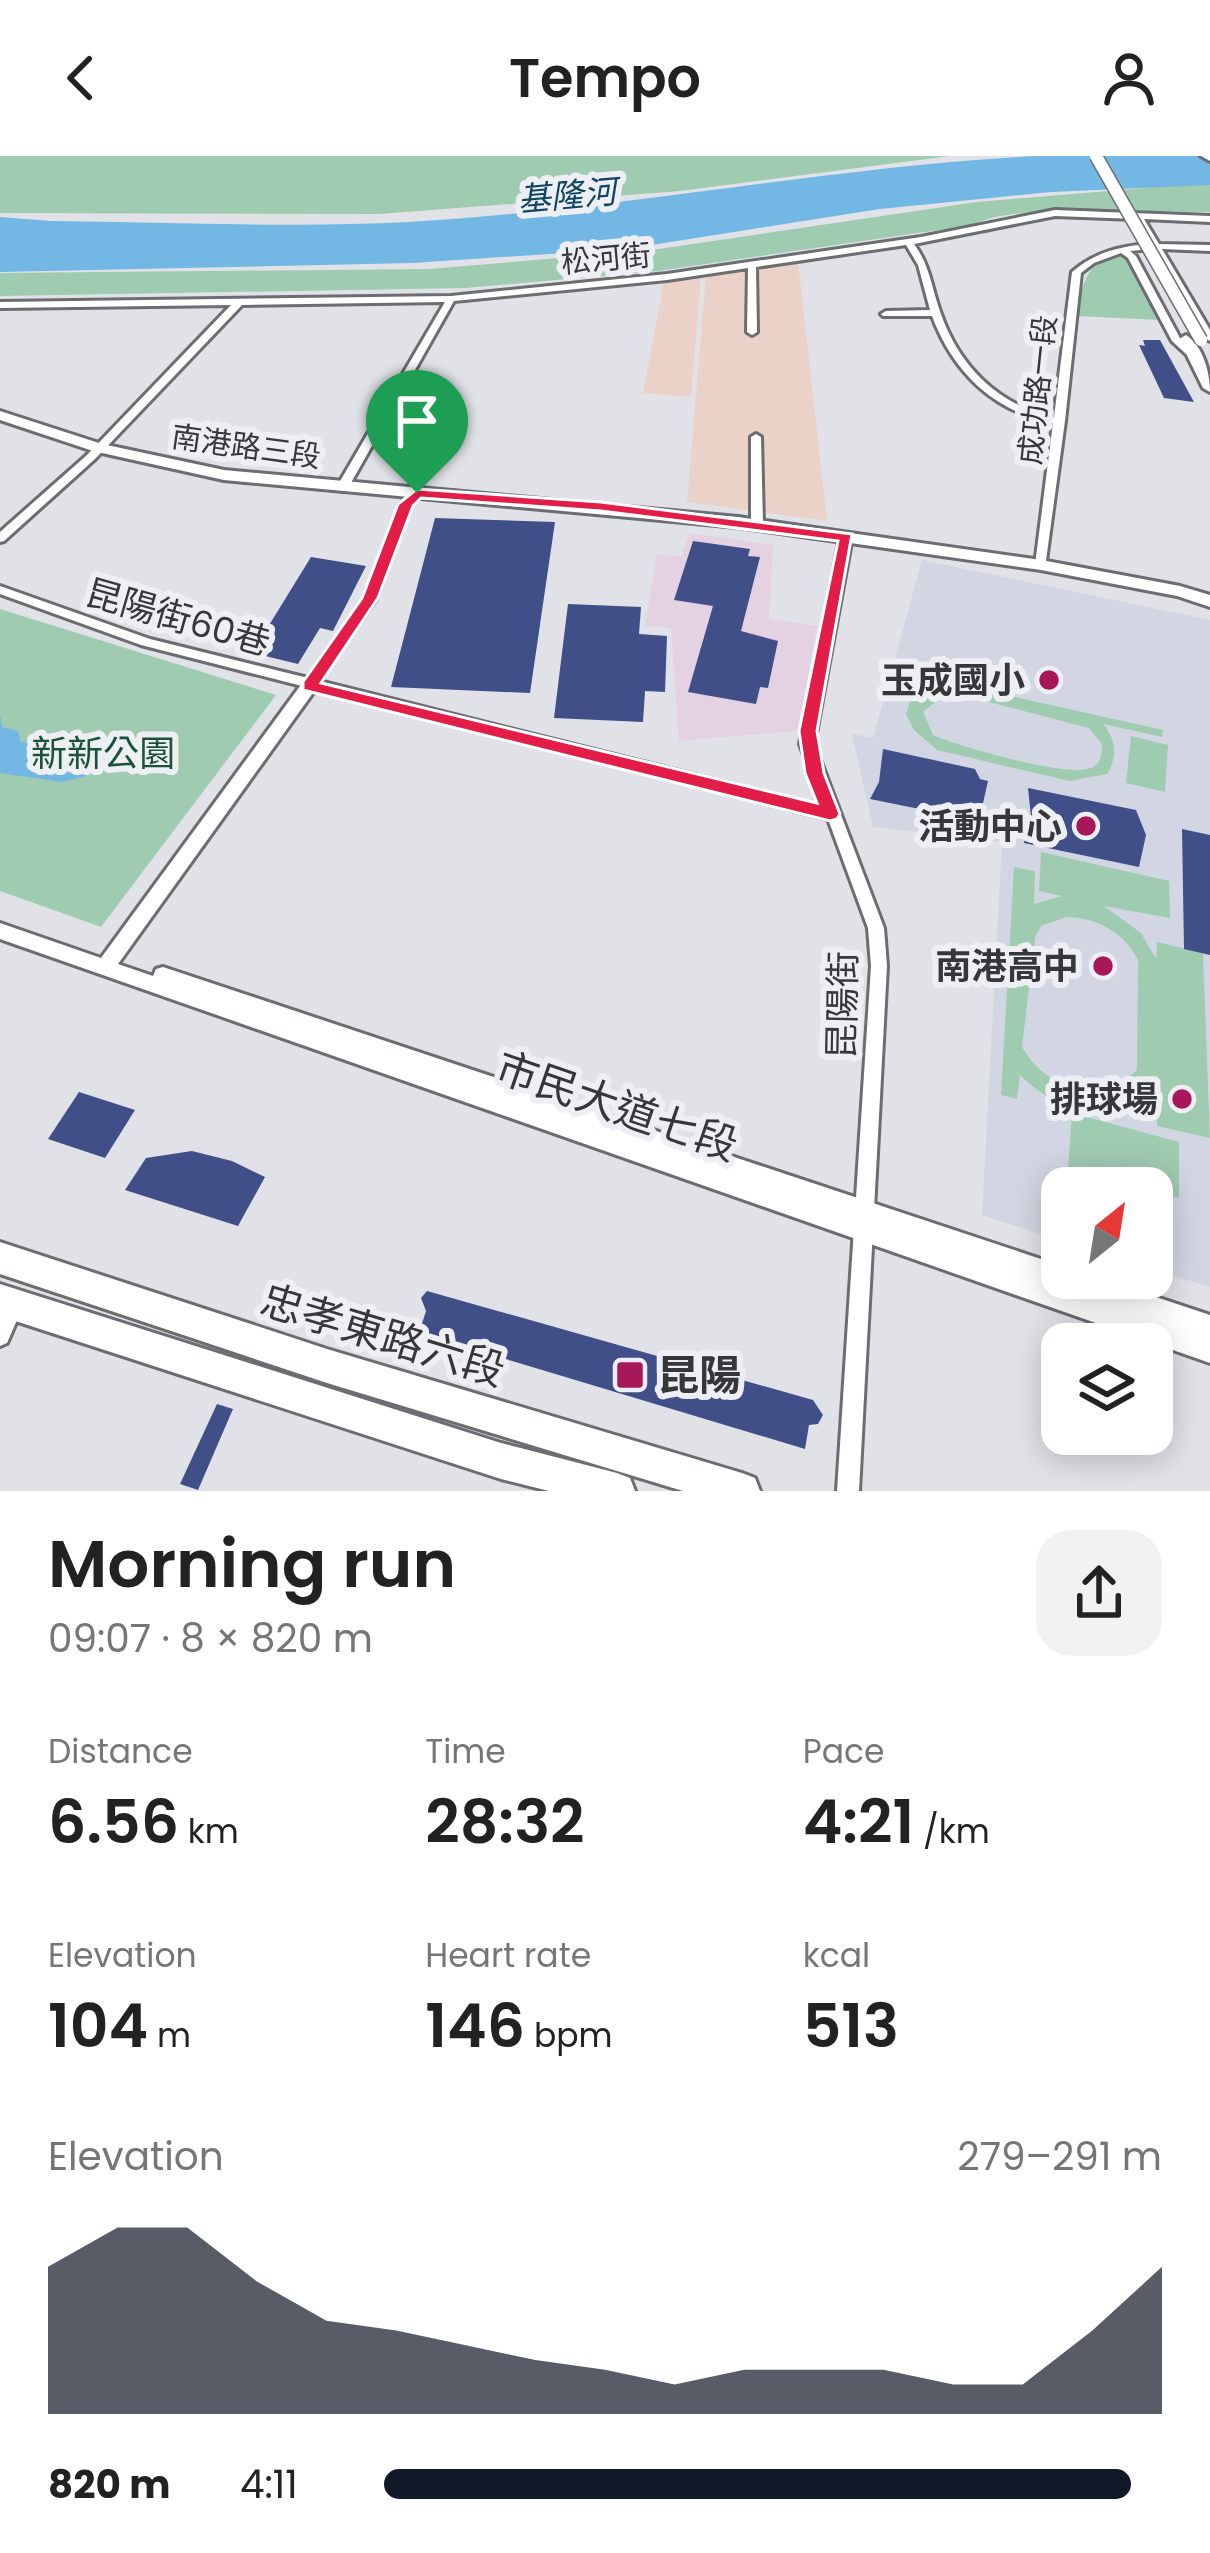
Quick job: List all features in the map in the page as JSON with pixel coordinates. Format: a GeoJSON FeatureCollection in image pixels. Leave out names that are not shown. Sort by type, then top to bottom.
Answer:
{"type":"FeatureCollection","features":[{"type":"Feature","properties":{"kind":"main road"},"geometry":{"type":"LineString","coordinates":[[1083,156],[1199,344]]}},
{"type":"Feature","properties":{"kind":"main road"},"geometry":{"type":"LineString","coordinates":[[1096,156],[1199,344],[1210,388]]}},
{"type":"Feature","properties":{"kind":"main road","name":"南港路三段"},"geometry":{"type":"LineString","coordinates":[[0,415],[98,448],[224,475],[601,506],[757,525],[1041,565],[1133,586]]}},
{"type":"Feature","properties":{"kind":"main road"},"geometry":{"type":"LineString","coordinates":[[1133,586],[1180,591],[1210,601]]}},
{"type":"Feature","properties":{"kind":"main road"},"geometry":{"type":"LineString","coordinates":[[1133,586],[1210,610]]}},
{"type":"Feature","properties":{"kind":"main road","name":"忠孝東路六段"},"geometry":{"type":"LineString","coordinates":[[0,1258],[363,1377],[742,1491]]}},
{"type":"Feature","properties":{"kind":"main road"},"geometry":{"type":"LineString","coordinates":[[7,1302],[501,1461],[617,1491]]}},
{"type":"Feature","properties":{"kind":"street","name":"松河街"},"geometry":{"type":"LineString","coordinates":[[0,305],[451,298],[752,265],[915,241],[1054,213],[1210,219]]}},
{"type":"Feature","properties":{"kind":"street"},"geometry":{"type":"LineString","coordinates":[[1139,218],[1199,344]]}},
{"type":"Feature","properties":{"kind":"street"},"geometry":{"type":"LineString","coordinates":[[915,241],[936,314],[960,366],[1008,405],[1060,421]]}},
{"type":"Feature","properties":{"kind":"street"},"geometry":{"type":"LineString","coordinates":[[1122,250],[1210,248]]}},
{"type":"Feature","properties":{"kind":"street"},"geometry":{"type":"LineString","coordinates":[[1122,250],[1132,256],[1177,341],[1199,344]]}},
{"type":"Feature","properties":{"kind":"street","name":"成功路一段"},"geometry":{"type":"LineString","coordinates":[[1041,565],[1077,272],[1085,263],[1122,250]]}},
{"type":"Feature","properties":{"kind":"street"},"geometry":{"type":"LineString","coordinates":[[752,265],[752,332]]}},
{"type":"Feature","properties":{"kind":"street"},"geometry":{"type":"LineString","coordinates":[[342,488],[451,298]]}},
{"type":"Feature","properties":{"kind":"street"},"geometry":{"type":"LineString","coordinates":[[0,538],[98,448],[240,301]]}},
{"type":"Feature","properties":{"kind":"street"},"geometry":{"type":"LineString","coordinates":[[886,314],[936,314]]}},
{"type":"Feature","properties":{"kind":"street"},"geometry":{"type":"LineString","coordinates":[[755,437],[757,525]]}},
{"type":"Feature","properties":{"kind":"street"},"geometry":{"type":"LineString","coordinates":[[111,958],[370,598],[406,504],[417,493]]}},
{"type":"Feature","properties":{"kind":"street","name":"昆陽街"},"geometry":{"type":"LineString","coordinates":[[846,538],[808,731],[815,773],[876,928],[878,966],[848,1491]]}},
{"type":"Feature","properties":{"kind":"street","name":"昆陽街60巷"},"geometry":{"type":"LineString","coordinates":[[0,590],[146,642],[309,686],[830,814]]}},
{"type":"Feature","properties":{"kind":"street","name":"市民大道七段"},"geometry":{"type":"LineString","coordinates":[[0,917],[865,1222],[1210,1352]]}},
{"type":"Feature","properties":{"kind":"street","name":"市民大道七段"},"geometry":{"type":"LineString","coordinates":[[0,931],[865,1222],[1041,1272]]}},
{"type":"Feature","properties":{"kind":"street","name":"市民大道七段"},"geometry":{"type":"LineString","coordinates":[[1125,1299],[1210,1327]]}},
{"type":"Feature","properties":{"kind":"street"},"geometry":{"type":"LineString","coordinates":[[0,1336],[7,1302]]}},
{"type":"Feature","properties":{"kind":"shaded area"},"geometry":{"type":"Polygon","coordinates":[[[798,262],[827,521],[687,502],[706,274],[798,262]]]}},
{"type":"Feature","properties":{"kind":"shaded area"},"geometry":{"type":"Polygon","coordinates":[[[701,276],[691,397],[643,393],[664,281],[701,276]]]}},
{"type":"Feature","properties":{"kind":"shaded area"},"geometry":{"type":"Polygon","coordinates":[[[690,533],[773,545],[769,619],[817,626],[798,731],[679,741],[671,628],[645,626],[657,554],[681,557],[690,533]]]}},
{"type":"Feature","properties":{"kind":"shaded area","name":"南港高中"},"geometry":{"type":"Polygon","coordinates":[[[922,560],[1210,620],[1210,1287],[1173,1276],[1173,1167],[1041,1167],[1041,1234],[982,1215],[1002,842],[873,827],[852,734],[873,738],[922,560]]]}},
{"type":"Feature","properties":{"kind":"green space"},"geometry":{"type":"Polygon","coordinates":[[[0,156],[950,156],[680,191],[379,214],[0,213],[0,156]]]}},
{"type":"Feature","properties":{"kind":"green space"},"geometry":{"type":"Polygon","coordinates":[[[1210,185],[1210,212],[1018,213],[973,225],[658,271],[465,288],[0,296],[0,273],[430,269],[652,250],[977,202],[1210,185]]]}},
{"type":"Feature","properties":{"kind":"green space"},"geometry":{"type":"Polygon","coordinates":[[[1129,253],[1161,320],[1076,316],[1090,272],[1104,259],[1129,253]]]}},
{"type":"Feature","properties":{"kind":"green space","name":"新新公園"},"geometry":{"type":"Polygon","coordinates":[[[0,609],[276,695],[101,927],[0,891],[0,609]]]}},
{"type":"Feature","properties":{"kind":"green space"},"geometry":{"type":"Polygon","coordinates":[[[920,676],[1163,730],[1162,737],[1103,724],[1114,748],[1107,774],[1070,781],[937,750],[914,730],[906,714],[912,696],[931,686],[918,683],[920,676]],[[958,694],[939,699],[923,712],[933,735],[1060,769],[1091,768],[1099,761],[1102,744],[1089,728],[958,694]]]}},
{"type":"Feature","properties":{"kind":"green space"},"geometry":{"type":"Polygon","coordinates":[[[1131,736],[1168,745],[1165,792],[1126,783],[1131,736]]]}},
{"type":"Feature","properties":{"kind":"green space"},"geometry":{"type":"Polygon","coordinates":[[[1041,852],[1169,881],[1170,918],[1104,906],[1141,933],[1156,959],[1157,942],[1203,953],[1210,1138],[1157,1126],[1157,1075],[1143,1093],[1109,1111],[1091,1112],[1054,1101],[1020,1075],[1017,1099],[1001,1095],[1014,867],[1035,871],[1034,904],[1062,896],[1039,891],[1041,852]],[[1078,918],[1041,926],[1035,937],[1022,1047],[1039,1069],[1060,1082],[1111,1093],[1137,1070],[1138,960],[1117,935],[1099,923],[1078,918]]]}},
{"type":"Feature","properties":{"kind":"green space"},"geometry":{"type":"Polygon","coordinates":[[[1072,1113],[1179,1142],[1179,1198],[1173,1196],[1173,1167],[1068,1167],[1072,1113]]]}},
{"type":"Feature","properties":{"kind":"water","name":"基隆河"},"geometry":{"type":"Polygon","coordinates":[[[1037,156],[1210,156],[1210,185],[1051,192],[880,209],[626,249],[412,263],[0,272],[0,217],[230,224],[409,222],[1037,156]]]}},
{"type":"Feature","properties":{"kind":"water"},"geometry":{"type":"Polygon","coordinates":[[[0,714],[2,727],[18,731],[21,742],[40,746],[88,770],[86,776],[62,782],[0,773],[0,714]]]}},
{"type":"Feature","properties":{"kind":"building"},"geometry":{"type":"Polygon","coordinates":[[[1143,340],[1160,340],[1194,402],[1164,398],[1139,345],[1145,346],[1143,340]]]}},
{"type":"Feature","properties":{"kind":"building"},"geometry":{"type":"Polygon","coordinates":[[[435,518],[555,522],[530,693],[391,687],[435,518]]]}},
{"type":"Feature","properties":{"kind":"building"},"geometry":{"type":"Polygon","coordinates":[[[693,541],[750,549],[748,556],[760,557],[741,631],[778,641],[768,688],[760,687],[756,704],[688,692],[713,606],[674,600],[693,541]]]}},
{"type":"Feature","properties":{"kind":"building"},"geometry":{"type":"Polygon","coordinates":[[[311,557],[366,566],[333,631],[320,628],[298,664],[237,649],[250,632],[263,635],[311,557]]]}},
{"type":"Feature","properties":{"kind":"building"},"geometry":{"type":"Polygon","coordinates":[[[568,604],[641,607],[639,634],[667,636],[665,692],[645,691],[643,722],[554,718],[568,604]]]}},
{"type":"Feature","properties":{"kind":"building"},"geometry":{"type":"Polygon","coordinates":[[[883,749],[975,769],[980,779],[988,781],[981,812],[973,811],[969,819],[870,799],[879,782],[883,749]]]}},
{"type":"Feature","properties":{"kind":"building","name":"活動中心"},"geometry":{"type":"Polygon","coordinates":[[[1028,788],[1136,810],[1146,835],[1139,867],[1024,843],[1031,817],[1028,788]]]}},
{"type":"Feature","properties":{"kind":"building"},"geometry":{"type":"Polygon","coordinates":[[[1182,829],[1210,835],[1210,955],[1184,949],[1182,829]]]}},
{"type":"Feature","properties":{"kind":"building"},"geometry":{"type":"Polygon","coordinates":[[[79,1092],[135,1110],[105,1158],[48,1139],[79,1092]]]}},
{"type":"Feature","properties":{"kind":"building"},"geometry":{"type":"Polygon","coordinates":[[[192,1151],[232,1161],[265,1177],[238,1226],[125,1190],[146,1158],[192,1151]]]}},
{"type":"Feature","properties":{"kind":"building"},"geometry":{"type":"Polygon","coordinates":[[[427,1291],[813,1400],[823,1415],[818,1424],[809,1425],[805,1449],[419,1333],[426,1311],[421,1298],[427,1291]]]}},
{"type":"Feature","properties":{"kind":"building"},"geometry":{"type":"Polygon","coordinates":[[[217,1404],[233,1409],[198,1490],[180,1484],[217,1404]]]}},
{"type":"Feature","properties":{"kind":"place","name":"玉成國小"},"geometry":{"type":"Point","coordinates":[1049,680]}},
{"type":"Feature","properties":{"kind":"place","name":"活動中心"},"geometry":{"type":"Point","coordinates":[1086,826]}},
{"type":"Feature","properties":{"kind":"place","name":"南港高中"},"geometry":{"type":"Point","coordinates":[1103,966]}},
{"type":"Feature","properties":{"kind":"place","name":"排球場"},"geometry":{"type":"Point","coordinates":[1182,1099]}},
{"type":"Feature","properties":{"kind":"place","name":"昆陽"},"geometry":{"type":"Point","coordinates":[630,1375]}},
{"type":"Feature","properties":{"kind":"route"},"geometry":{"type":"LineString","coordinates":[[417,493],[601,506],[846,538],[807,744],[830,814],[309,686],[370,598],[406,504],[417,493]]}}]}
